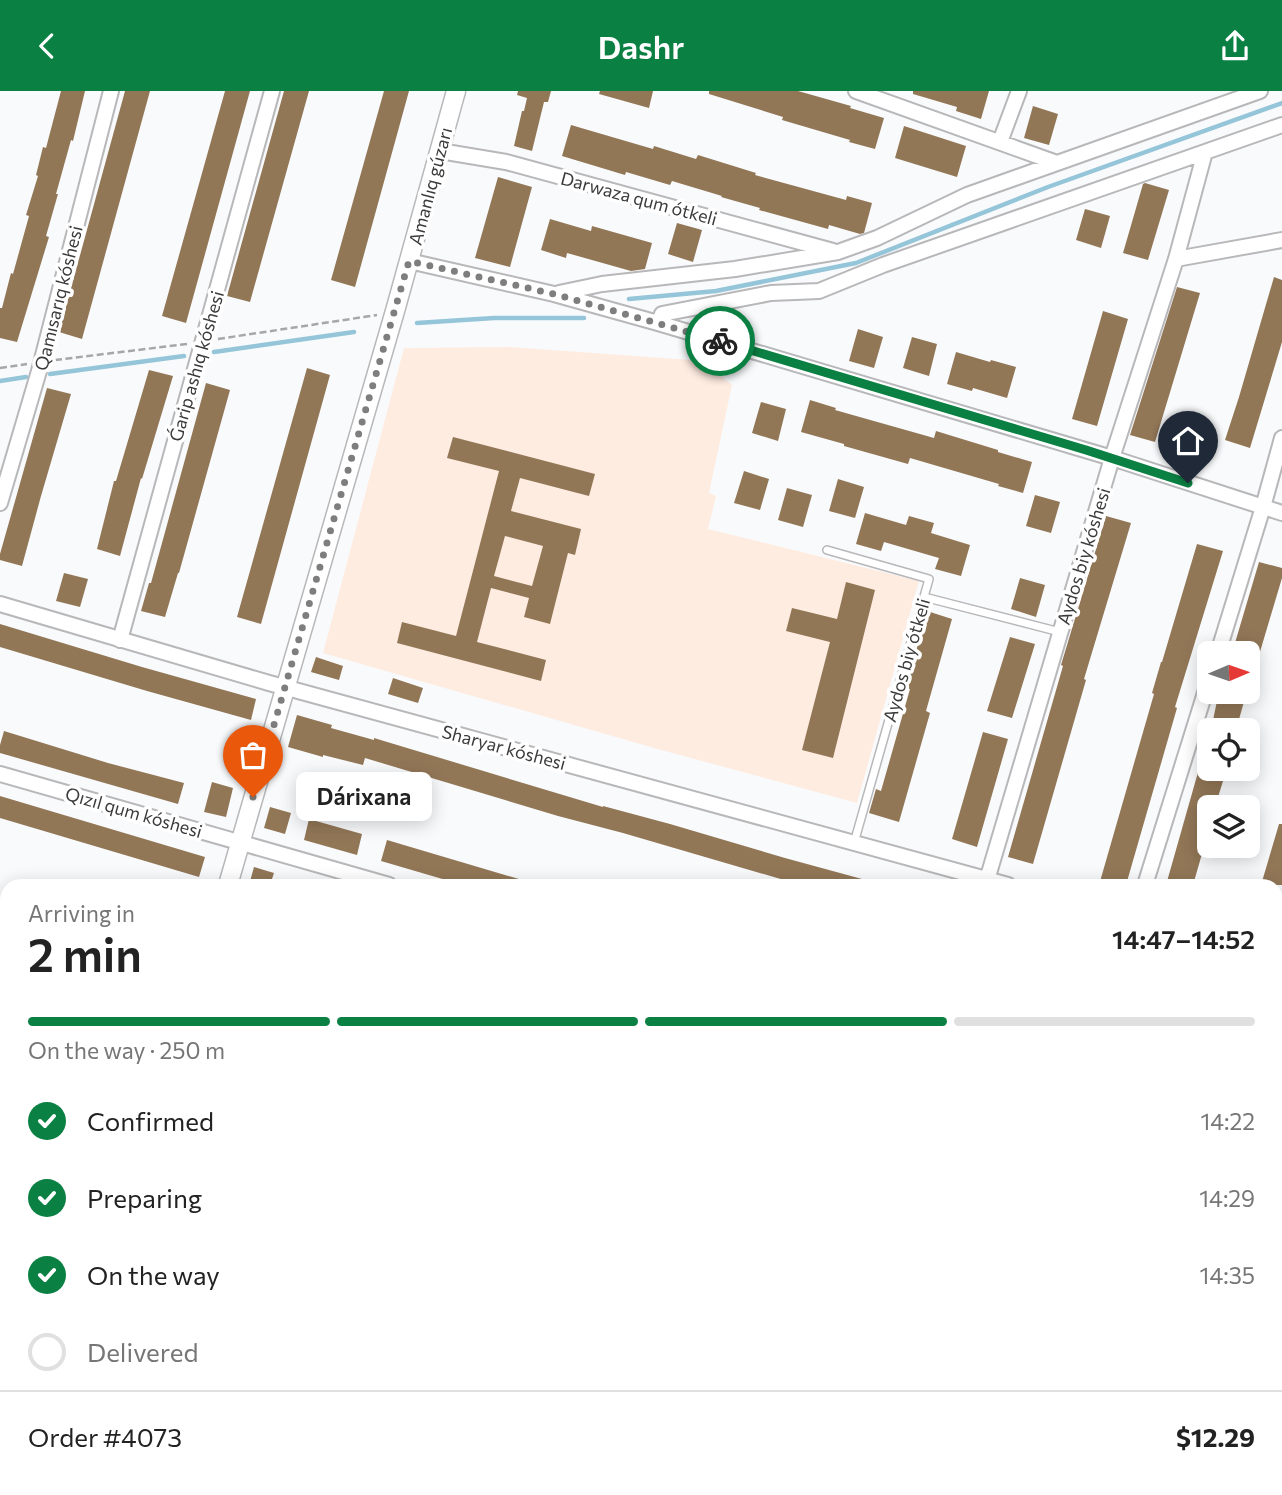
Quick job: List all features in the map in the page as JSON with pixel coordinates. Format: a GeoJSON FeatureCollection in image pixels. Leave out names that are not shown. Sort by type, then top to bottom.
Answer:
{"type":"FeatureCollection","features":[{"type":"Feature","properties":{"kind":"street","name":"Qamısarıq kóshesi"},"geometry":{"type":"LineString","coordinates":[[0,503],[40,371],[111,91]]}},
{"type":"Feature","properties":{"kind":"street","name":"Ǵarip ashıq kóshesi"},"geometry":{"type":"LineString","coordinates":[[120,640],[272,91]]}},
{"type":"Feature","properties":{"kind":"street","name":"Amanlıq gúzarı"},"geometry":{"type":"LineString","coordinates":[[230,879],[456,91]]}},
{"type":"Feature","properties":{"kind":"street"},"geometry":{"type":"LineString","coordinates":[[856,91],[1057,163]]}},
{"type":"Feature","properties":{"kind":"street"},"geometry":{"type":"LineString","coordinates":[[1000,142],[1018,91]]}},
{"type":"Feature","properties":{"kind":"street"},"geometry":{"type":"LineString","coordinates":[[554,294],[602,284],[735,269],[838,252],[877,238],[967,195],[1260,91]]}},
{"type":"Feature","properties":{"kind":"street"},"geometry":{"type":"LineString","coordinates":[[658,323],[662,314],[771,293],[819,291],[883,265],[1282,125]]}},
{"type":"Feature","properties":{"kind":"street","name":"Darwaza qum ótkeli"},"geometry":{"type":"LineString","coordinates":[[440,151],[506,162],[838,252]]}},
{"type":"Feature","properties":{"kind":"street","name":"Aydos biy kóshesi"},"geometry":{"type":"LineString","coordinates":[[987,879],[1112,458],[1176,259],[1205,152]]}},
{"type":"Feature","properties":{"kind":"street"},"geometry":{"type":"LineString","coordinates":[[1176,259],[1282,240]]}},
{"type":"Feature","properties":{"kind":"street"},"geometry":{"type":"LineString","coordinates":[[409,261],[554,294],[658,323],[1112,458],[1282,513]]}},
{"type":"Feature","properties":{"kind":"street"},"geometry":{"type":"LineString","coordinates":[[1222,641],[1282,438]]}},
{"type":"Feature","properties":{"kind":"street","name":"Sharyar kóshesi"},"geometry":{"type":"LineString","coordinates":[[0,604],[285,687],[983,879]]}},
{"type":"Feature","properties":{"kind":"street"},"geometry":{"type":"LineString","coordinates":[[1147,879],[1202,704]]}},
{"type":"Feature","properties":{"kind":"street","name":"Qızıl qum kóshesi"},"geometry":{"type":"LineString","coordinates":[[0,774],[368,879]]}},
{"type":"Feature","properties":{"kind":"lane","name":"Aydos biy ótkeli"},"geometry":{"type":"LineString","coordinates":[[827,550],[929,579],[855,843]]}},
{"type":"Feature","properties":{"kind":"lane"},"geometry":{"type":"LineString","coordinates":[[924,597],[1060,632]]}},
{"type":"Feature","properties":{"kind":"shaded area"},"geometry":{"type":"Polygon","coordinates":[[[510,347],[719,362],[717,373],[732,385],[709,493],[716,496],[708,529],[919,581],[857,803],[323,653],[404,348],[510,347]]]}},
{"type":"Feature","properties":{"kind":"building"},"geometry":{"type":"Polygon","coordinates":[[[61,91],[85,91],[56,194],[46,236],[49,237],[17,342],[0,338],[0,308],[11,273],[13,274],[29,216],[26,215],[38,176],[36,175],[43,147],[46,148],[61,91]]]}},
{"type":"Feature","properties":{"kind":"building"},"geometry":{"type":"Polygon","coordinates":[[[125,91],[150,91],[82,339],[59,332],[125,91]]]}},
{"type":"Feature","properties":{"kind":"building"},"geometry":{"type":"Polygon","coordinates":[[[225,91],[250,91],[186,323],[162,316],[225,91]]]}},
{"type":"Feature","properties":{"kind":"building"},"geometry":{"type":"Polygon","coordinates":[[[284,91],[309,91],[250,302],[227,296],[284,91]]]}},
{"type":"Feature","properties":{"kind":"building"},"geometry":{"type":"Polygon","coordinates":[[[384,91],[409,91],[355,287],[331,280],[384,91]]]}},
{"type":"Feature","properties":{"kind":"building"},"geometry":{"type":"Polygon","coordinates":[[[518,91],[551,91],[548,102],[544,102],[532,151],[514,146],[527,98],[517,95],[518,91]]]}},
{"type":"Feature","properties":{"kind":"building"},"geometry":{"type":"Polygon","coordinates":[[[600,91],[653,91],[649,108],[599,94],[600,91]]]}},
{"type":"Feature","properties":{"kind":"building"},"geometry":{"type":"Polygon","coordinates":[[[709,91],[798,91],[884,118],[875,149],[782,120],[783,117],[709,94],[709,91]]]}},
{"type":"Feature","properties":{"kind":"building"},"geometry":{"type":"Polygon","coordinates":[[[913,91],[989,91],[981,119],[956,111],[957,107],[913,94],[913,91]]]}},
{"type":"Feature","properties":{"kind":"building"},"geometry":{"type":"Polygon","coordinates":[[[1033,106],[1058,114],[1049,145],[1024,138],[1033,106]]]}},
{"type":"Feature","properties":{"kind":"building"},"geometry":{"type":"Polygon","coordinates":[[[571,125],[653,149],[654,146],[696,159],[698,155],[756,173],[755,175],[846,200],[847,196],[872,203],[864,233],[829,225],[828,229],[759,210],[760,208],[672,181],[670,185],[626,172],[625,175],[562,156],[571,125]]]}},
{"type":"Feature","properties":{"kind":"building"},"geometry":{"type":"Polygon","coordinates":[[[904,126],[966,146],[957,177],[895,158],[904,126]]]}},
{"type":"Feature","properties":{"kind":"building"},"geometry":{"type":"Polygon","coordinates":[[[498,177],[532,187],[510,267],[475,258],[498,177]]]}},
{"type":"Feature","properties":{"kind":"building"},"geometry":{"type":"Polygon","coordinates":[[[1145,183],[1169,190],[1148,260],[1123,253],[1145,183]]]}},
{"type":"Feature","properties":{"kind":"building"},"geometry":{"type":"Polygon","coordinates":[[[1085,209],[1110,216],[1101,248],[1076,240],[1085,209]]]}},
{"type":"Feature","properties":{"kind":"building"},"geometry":{"type":"Polygon","coordinates":[[[550,219],[591,231],[592,226],[652,243],[645,269],[631,271],[567,253],[566,258],[541,250],[550,219]]]}},
{"type":"Feature","properties":{"kind":"building"},"geometry":{"type":"Polygon","coordinates":[[[677,223],[702,230],[693,262],[668,254],[677,223]]]}},
{"type":"Feature","properties":{"kind":"building"},"geometry":{"type":"Polygon","coordinates":[[[1274,277],[1282,280],[1282,342],[1250,448],[1225,440],[1274,277]]]}},
{"type":"Feature","properties":{"kind":"building"},"geometry":{"type":"Polygon","coordinates":[[[1177,287],[1200,293],[1155,442],[1130,435],[1177,287]]]}},
{"type":"Feature","properties":{"kind":"building"},"geometry":{"type":"Polygon","coordinates":[[[730,311],[724,328],[701,321],[703,316],[730,311]]]}},
{"type":"Feature","properties":{"kind":"building"},"geometry":{"type":"Polygon","coordinates":[[[1103,311],[1128,319],[1097,426],[1072,419],[1103,311]]]}},
{"type":"Feature","properties":{"kind":"building"},"geometry":{"type":"Polygon","coordinates":[[[858,329],[883,337],[874,368],[849,361],[858,329]]]}},
{"type":"Feature","properties":{"kind":"building"},"geometry":{"type":"Polygon","coordinates":[[[912,337],[937,344],[929,376],[903,368],[912,337]]]}},
{"type":"Feature","properties":{"kind":"building"},"geometry":{"type":"Polygon","coordinates":[[[956,352],[1016,367],[1007,398],[947,384],[956,352]]]}},
{"type":"Feature","properties":{"kind":"building"},"geometry":{"type":"Polygon","coordinates":[[[307,368],[330,375],[261,624],[237,617],[307,368]]]}},
{"type":"Feature","properties":{"kind":"building"},"geometry":{"type":"Polygon","coordinates":[[[149,370],[173,376],[120,556],[97,549],[114,481],[149,370]]]}},
{"type":"Feature","properties":{"kind":"building"},"geometry":{"type":"Polygon","coordinates":[[[206,383],[230,390],[165,617],[141,611],[206,383]]]}},
{"type":"Feature","properties":{"kind":"building"},"geometry":{"type":"Polygon","coordinates":[[[47,388],[71,394],[22,566],[0,560],[0,554],[47,388]]]}},
{"type":"Feature","properties":{"kind":"building"},"geometry":{"type":"Polygon","coordinates":[[[810,400],[836,408],[835,410],[934,438],[936,431],[1032,462],[1023,493],[910,458],[908,464],[801,432],[810,400]]]}},
{"type":"Feature","properties":{"kind":"building"},"geometry":{"type":"Polygon","coordinates":[[[761,402],[786,409],[778,441],[752,433],[761,402]]]}},
{"type":"Feature","properties":{"kind":"building"},"geometry":{"type":"Polygon","coordinates":[[[453,437],[595,474],[589,496],[520,478],[511,511],[581,529],[575,555],[568,553],[550,624],[524,617],[529,598],[491,588],[477,642],[546,660],[541,681],[397,643],[402,622],[456,636],[499,471],[447,458],[453,437]],[[505,536],[494,576],[532,586],[543,546],[505,536]]]}},
{"type":"Feature","properties":{"kind":"building"},"geometry":{"type":"Polygon","coordinates":[[[744,471],[769,479],[760,510],[734,503],[744,471]]]}},
{"type":"Feature","properties":{"kind":"building"},"geometry":{"type":"Polygon","coordinates":[[[838,479],[864,487],[855,518],[829,511],[838,479]]]}},
{"type":"Feature","properties":{"kind":"building"},"geometry":{"type":"Polygon","coordinates":[[[787,488],[812,495],[803,527],[778,520],[787,488]]]}},
{"type":"Feature","properties":{"kind":"building"},"geometry":{"type":"Polygon","coordinates":[[[1035,495],[1060,502],[1051,533],[1026,526],[1035,495]]]}},
{"type":"Feature","properties":{"kind":"building"},"geometry":{"type":"Polygon","coordinates":[[[865,513],[906,525],[909,516],[934,523],[931,533],[970,545],[961,576],[935,569],[939,558],[884,542],[881,551],[856,544],[865,513]]]}},
{"type":"Feature","properties":{"kind":"building"},"geometry":{"type":"Polygon","coordinates":[[[1106,516],[1131,523],[1033,864],[1008,857],[1106,516]]]}},
{"type":"Feature","properties":{"kind":"building"},"geometry":{"type":"Polygon","coordinates":[[[1197,544],[1223,551],[1175,707],[1177,708],[1128,879],[1101,879],[1154,694],[1152,693],[1197,544]]]}},
{"type":"Feature","properties":{"kind":"building"},"geometry":{"type":"Polygon","coordinates":[[[1259,562],[1282,568],[1282,578],[1260,652],[1260,641],[1236,641],[1259,562]]]}},
{"type":"Feature","properties":{"kind":"building"},"geometry":{"type":"Polygon","coordinates":[[[64,573],[88,579],[80,607],[56,601],[64,573]]]}},
{"type":"Feature","properties":{"kind":"building"},"geometry":{"type":"Polygon","coordinates":[[[1020,578],[1045,585],[1036,617],[1011,609],[1020,578]]]}},
{"type":"Feature","properties":{"kind":"building"},"geometry":{"type":"Polygon","coordinates":[[[846,582],[875,590],[833,758],[802,750],[830,642],[786,631],[792,608],[837,619],[846,582]]]}},
{"type":"Feature","properties":{"kind":"building"},"geometry":{"type":"Polygon","coordinates":[[[927,611],[952,619],[926,711],[930,713],[899,822],[869,813],[876,789],[881,791],[910,689],[906,688],[927,611]]]}},
{"type":"Feature","properties":{"kind":"building"},"geometry":{"type":"Polygon","coordinates":[[[0,624],[256,699],[251,720],[0,647],[0,624]]]}},
{"type":"Feature","properties":{"kind":"building"},"geometry":{"type":"Polygon","coordinates":[[[1010,637],[1035,644],[1012,718],[987,711],[1010,637]]]}},
{"type":"Feature","properties":{"kind":"building"},"geometry":{"type":"Polygon","coordinates":[[[316,657],[343,666],[339,680],[311,672],[316,657]]]}},
{"type":"Feature","properties":{"kind":"building"},"geometry":{"type":"Polygon","coordinates":[[[393,678],[423,688],[418,703],[388,694],[393,678]]]}},
{"type":"Feature","properties":{"kind":"building"},"geometry":{"type":"Polygon","coordinates":[[[1216,704],[1243,704],[1239,718],[1213,718],[1216,704]]]}},
{"type":"Feature","properties":{"kind":"building"},"geometry":{"type":"Polygon","coordinates":[[[297,715],[332,725],[331,728],[374,738],[603,807],[862,879],[780,879],[365,758],[363,765],[288,747],[297,715]]]}},
{"type":"Feature","properties":{"kind":"building"},"geometry":{"type":"Polygon","coordinates":[[[4,731],[184,783],[178,804],[0,753],[4,731]]]}},
{"type":"Feature","properties":{"kind":"building"},"geometry":{"type":"Polygon","coordinates":[[[983,732],[1008,739],[977,847],[952,839],[983,732]]]}},
{"type":"Feature","properties":{"kind":"building"},"geometry":{"type":"Polygon","coordinates":[[[1197,776],[1197,781],[1223,781],[1219,795],[1197,795],[1197,858],[1201,858],[1195,879],[1168,879],[1197,776]]]}},
{"type":"Feature","properties":{"kind":"building"},"geometry":{"type":"Polygon","coordinates":[[[212,782],[233,788],[226,817],[204,812],[212,782]]]}},
{"type":"Feature","properties":{"kind":"building"},"geometry":{"type":"Polygon","coordinates":[[[0,796],[205,857],[199,877],[0,818],[0,796]]]}},
{"type":"Feature","properties":{"kind":"building"},"geometry":{"type":"Polygon","coordinates":[[[270,807],[291,813],[285,834],[264,828],[270,807]]]}},
{"type":"Feature","properties":{"kind":"building"},"geometry":{"type":"Polygon","coordinates":[[[309,819],[362,834],[357,855],[304,840],[309,819]]]}},
{"type":"Feature","properties":{"kind":"building"},"geometry":{"type":"Polygon","coordinates":[[[1279,824],[1282,824],[1282,879],[1263,879],[1279,824]]]}},
{"type":"Feature","properties":{"kind":"building"},"geometry":{"type":"Polygon","coordinates":[[[387,840],[519,879],[442,879],[381,861],[387,840]]]}},
{"type":"Feature","properties":{"kind":"building"},"geometry":{"type":"Polygon","coordinates":[[[254,867],[274,873],[272,879],[251,879],[254,867]]]}},
{"type":"Feature","properties":{"kind":"waterway"},"geometry":{"type":"LineString","coordinates":[[629,299],[716,291],[856,263],[1048,187],[1282,103]]}},
{"type":"Feature","properties":{"kind":"waterway"},"geometry":{"type":"LineString","coordinates":[[417,323],[494,318],[584,318]]}},
{"type":"Feature","properties":{"kind":"waterway"},"geometry":{"type":"LineString","coordinates":[[214,352],[354,332]]}},
{"type":"Feature","properties":{"kind":"waterway"},"geometry":{"type":"LineString","coordinates":[[50,374],[184,356]]}},
{"type":"Feature","properties":{"kind":"waterway"},"geometry":{"type":"LineString","coordinates":[[0,381],[26,377]]}},
{"type":"Feature","properties":{"kind":"way so far"},"geometry":{"type":"LineString","coordinates":[[253,797],[409,261],[554,294],[720,341]]}},
{"type":"Feature","properties":{"kind":"place","name":"Dárixana"},"geometry":{"type":"Point","coordinates":[253,797]}},
{"type":"Feature","properties":{"kind":"route"},"geometry":{"type":"LineString","coordinates":[[720,341],[1188,483]]}}]}
